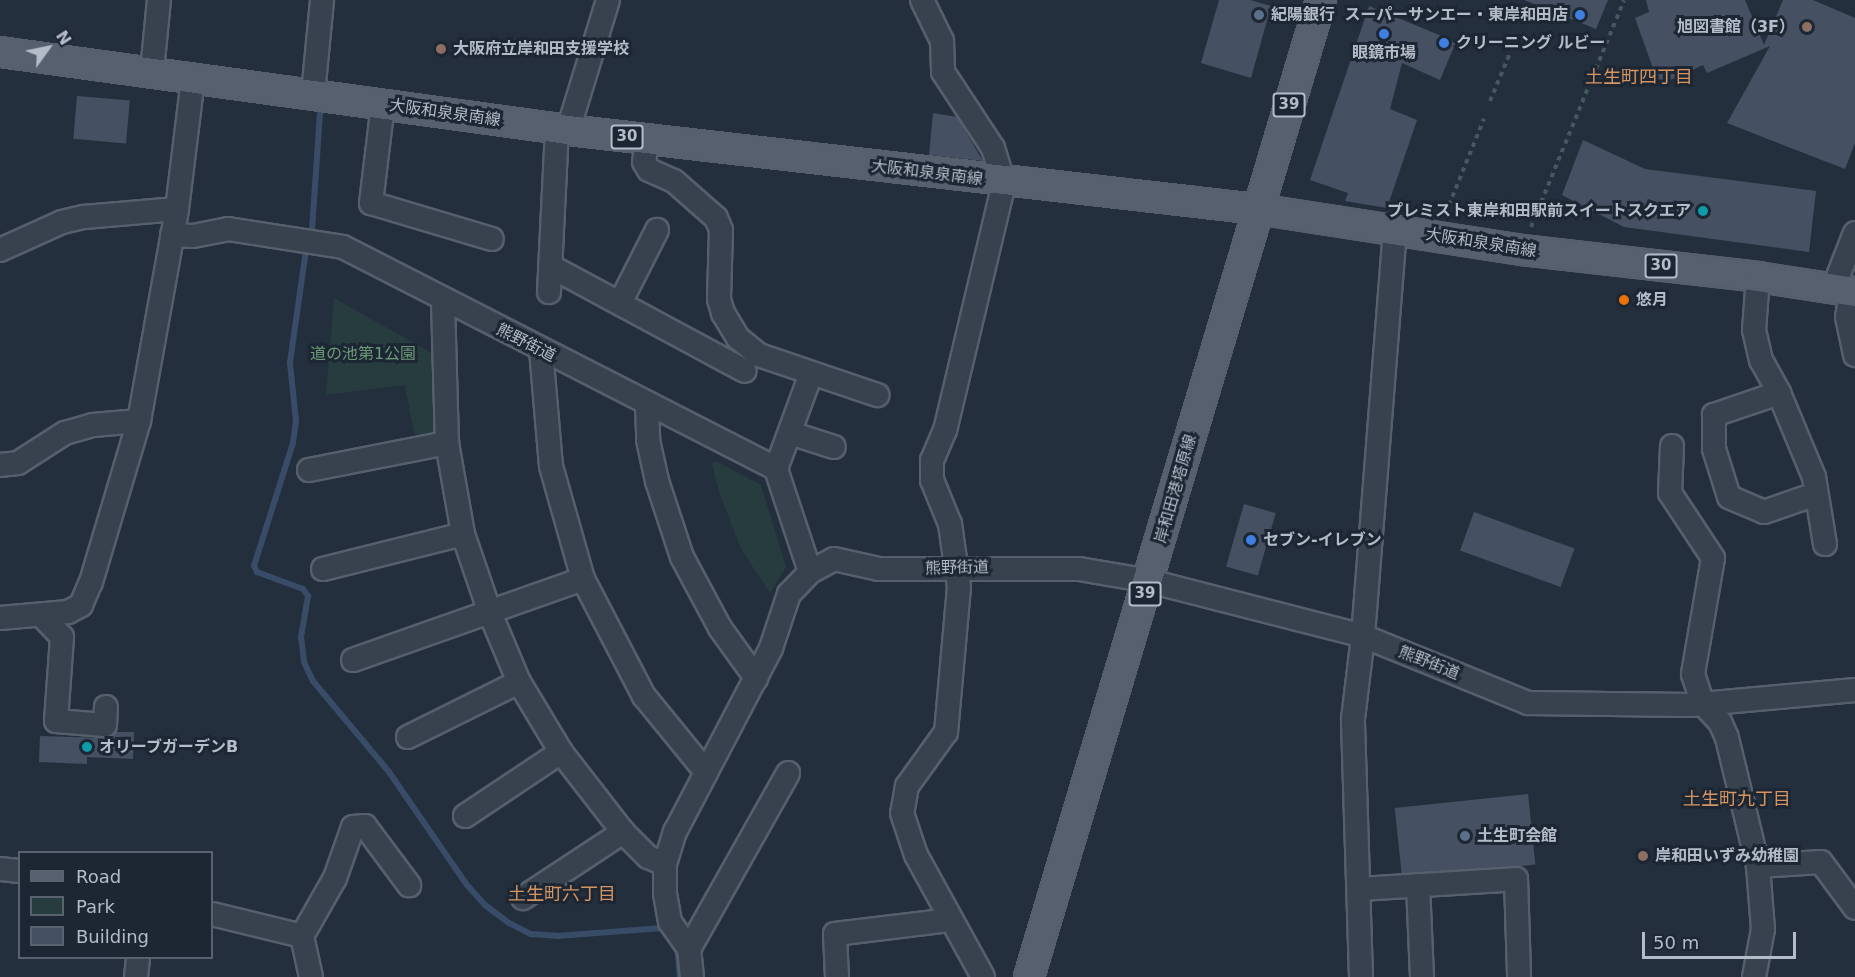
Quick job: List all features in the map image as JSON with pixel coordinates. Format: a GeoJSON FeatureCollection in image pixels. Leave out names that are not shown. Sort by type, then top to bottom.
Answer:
{"type":"FeatureCollection","features":[{"type":"Feature","properties":{"kind":"main road","name":"岸和田港塔原線"},"geometry":{"type":"LineString","coordinates":[[1029,977],[1149,581],[1257,209],[1322,0]]}},
{"type":"Feature","properties":{"kind":"main road","name":"大阪和泉泉南線"},"geometry":{"type":"LineString","coordinates":[[0,52],[647,140],[1004,183],[1257,209],[1522,250],[1758,277],[1846,291]]}},
{"type":"Feature","properties":{"kind":"street"},"geometry":{"type":"LineString","coordinates":[[152,71],[159,0]]}},
{"type":"Feature","properties":{"kind":"street"},"geometry":{"type":"LineString","coordinates":[[313,94],[322,0]]}},
{"type":"Feature","properties":{"kind":"street"},"geometry":{"type":"LineString","coordinates":[[549,292],[562,129],[608,0]]}},
{"type":"Feature","properties":{"kind":"street"},"geometry":{"type":"LineString","coordinates":[[922,0],[942,40],[943,72],[993,148],[1004,183],[945,430],[932,460],[932,480],[950,524],[959,587],[946,732],[907,786],[902,813],[916,855],[982,977]]}},
{"type":"Feature","properties":{"kind":"street"},"geometry":{"type":"LineString","coordinates":[[0,618],[68,612],[81,605],[92,582],[139,422],[177,209],[193,78]]}},
{"type":"Feature","properties":{"kind":"street"},"geometry":{"type":"LineString","coordinates":[[383,104],[371,203],[492,239]]}},
{"type":"Feature","properties":{"kind":"street"},"geometry":{"type":"LineString","coordinates":[[647,140],[644,162],[649,170],[674,181],[716,218],[721,230],[719,299],[738,338],[759,355],[877,395]]}},
{"type":"Feature","properties":{"kind":"street"},"geometry":{"type":"LineString","coordinates":[[0,250],[62,222],[84,217],[177,209]]}},
{"type":"Feature","properties":{"kind":"street","name":"熊野街道"},"geometry":{"type":"LineString","coordinates":[[172,235],[194,237],[228,229],[319,240],[343,247],[444,301],[776,469]]}},
{"type":"Feature","properties":{"kind":"street"},"geometry":{"type":"LineString","coordinates":[[1361,977],[1353,719],[1363,636],[1395,229]]}},
{"type":"Feature","properties":{"kind":"street"},"geometry":{"type":"LineString","coordinates":[[620,303],[657,230]]}},
{"type":"Feature","properties":{"kind":"street"},"geometry":{"type":"LineString","coordinates":[[1855,233],[1846,291],[1847,317],[1855,355]]}},
{"type":"Feature","properties":{"kind":"street"},"geometry":{"type":"LineString","coordinates":[[550,266],[745,371]]}},
{"type":"Feature","properties":{"kind":"street"},"geometry":{"type":"LineString","coordinates":[[1758,277],[1754,330],[1761,360],[1779,393],[1814,477],[1825,544]]}},
{"type":"Feature","properties":{"kind":"street"},"geometry":{"type":"LineString","coordinates":[[444,301],[447,443],[463,534],[490,613],[519,682],[561,752],[623,832],[648,857],[665,864]]}},
{"type":"Feature","properties":{"kind":"street"},"geometry":{"type":"LineString","coordinates":[[541,350],[551,466],[583,579],[644,696],[706,772]]}},
{"type":"Feature","properties":{"kind":"street"},"geometry":{"type":"LineString","coordinates":[[692,977],[689,949],[670,922],[665,864],[675,832],[756,678],[789,594],[810,572],[776,469],[811,374]]}},
{"type":"Feature","properties":{"kind":"street"},"geometry":{"type":"LineString","coordinates":[[1779,393],[1714,415],[1714,449],[1729,497],[1764,512],[1816,494]]}},
{"type":"Feature","properties":{"kind":"street"},"geometry":{"type":"LineString","coordinates":[[647,404],[648,440],[657,481],[682,557],[720,628],[756,678]]}},
{"type":"Feature","properties":{"kind":"street"},"geometry":{"type":"LineString","coordinates":[[0,465],[18,464],[64,433],[93,425],[139,422]]}},
{"type":"Feature","properties":{"kind":"street"},"geometry":{"type":"LineString","coordinates":[[790,433],[834,447]]}},
{"type":"Feature","properties":{"kind":"street"},"geometry":{"type":"LineString","coordinates":[[309,470],[447,443]]}},
{"type":"Feature","properties":{"kind":"street"},"geometry":{"type":"LineString","coordinates":[[1672,446],[1670,493],[1713,558],[1693,674],[1703,704],[1720,722],[1727,738],[1758,866],[1763,929],[1754,977]]}},
{"type":"Feature","properties":{"kind":"street"},"geometry":{"type":"LineString","coordinates":[[323,569],[463,534]]}},
{"type":"Feature","properties":{"kind":"street","name":"熊野街道"},"geometry":{"type":"LineString","coordinates":[[810,572],[834,559],[879,569],[956,567],[1078,569],[1149,581],[1363,636],[1528,703],[1703,704],[1855,690]]}},
{"type":"Feature","properties":{"kind":"street"},"geometry":{"type":"LineString","coordinates":[[353,660],[583,579]]}},
{"type":"Feature","properties":{"kind":"street"},"geometry":{"type":"LineString","coordinates":[[41,615],[62,637],[56,721],[105,725],[106,707]]}},
{"type":"Feature","properties":{"kind":"street"},"geometry":{"type":"LineString","coordinates":[[408,737],[519,682]]}},
{"type":"Feature","properties":{"kind":"street"},"geometry":{"type":"LineString","coordinates":[[465,816],[561,752]]}},
{"type":"Feature","properties":{"kind":"street"},"geometry":{"type":"LineString","coordinates":[[689,949],[788,773]]}},
{"type":"Feature","properties":{"kind":"street"},"geometry":{"type":"LineString","coordinates":[[311,977],[302,936],[335,878],[353,827],[365,826],[409,885]]}},
{"type":"Feature","properties":{"kind":"street"},"geometry":{"type":"LineString","coordinates":[[523,898],[623,832]]}},
{"type":"Feature","properties":{"kind":"street"},"geometry":{"type":"LineString","coordinates":[[1758,866],[1821,862],[1855,908]]}},
{"type":"Feature","properties":{"kind":"street"},"geometry":{"type":"LineString","coordinates":[[0,869],[18,871]]}},
{"type":"Feature","properties":{"kind":"street"},"geometry":{"type":"LineString","coordinates":[[1359,889],[1516,879],[1520,977]]}},
{"type":"Feature","properties":{"kind":"street"},"geometry":{"type":"LineString","coordinates":[[1418,885],[1422,977]]}},
{"type":"Feature","properties":{"kind":"street"},"geometry":{"type":"LineString","coordinates":[[213,914],[302,936]]}},
{"type":"Feature","properties":{"kind":"street"},"geometry":{"type":"LineString","coordinates":[[837,977],[835,934],[951,920]]}},
{"type":"Feature","properties":{"kind":"street"},"geometry":{"type":"LineString","coordinates":[[136,977],[138,959]]}},
{"type":"Feature","properties":{"kind":"path"},"geometry":{"type":"LineString","coordinates":[[1522,250],[1624,0]]}},
{"type":"Feature","properties":{"kind":"path"},"geometry":{"type":"LineString","coordinates":[[1490,101],[1510,53]]}},
{"type":"Feature","properties":{"kind":"path"},"geometry":{"type":"LineString","coordinates":[[1449,205],[1484,119]]}},
{"type":"Feature","properties":{"kind":"green space","name":"道の池第1公園"},"geometry":{"type":"Polygon","coordinates":[[[334,298],[435,355],[438,432],[422,443],[421,435],[414,433],[405,385],[326,395],[334,298]]]}},
{"type":"Feature","properties":{"kind":"green space"},"geometry":{"type":"Polygon","coordinates":[[[716,461],[761,485],[786,567],[770,593],[741,549],[719,492],[712,464],[716,461]]]}},
{"type":"Feature","properties":{"kind":"building"},"geometry":{"type":"Polygon","coordinates":[[[1219,0],[1250,0],[1271,6],[1251,78],[1201,63],[1219,0]]]}},
{"type":"Feature","properties":{"kind":"building","name":"スーパーサンエー・東岸和田店"},"geometry":{"type":"Polygon","coordinates":[[[1524,0],[1608,0],[1596,29],[1524,0]]]}},
{"type":"Feature","properties":{"kind":"building"},"geometry":{"type":"Polygon","coordinates":[[[1646,0],[1745,0],[1764,45],[1783,0],[1813,0],[1855,18],[1855,143],[1845,169],[1727,123],[1770,46],[1707,73],[1703,65],[1659,85],[1635,18],[1649,12],[1646,0]]]}},
{"type":"Feature","properties":{"kind":"building"},"geometry":{"type":"Polygon","coordinates":[[[1369,6],[1456,42],[1440,80],[1402,63],[1390,109],[1417,120],[1387,208],[1345,201],[1348,193],[1310,180],[1369,6]]]}},
{"type":"Feature","properties":{"kind":"building"},"geometry":{"type":"Polygon","coordinates":[[[77,96],[130,101],[126,143],[73,139],[77,96]]]}},
{"type":"Feature","properties":{"kind":"building"},"geometry":{"type":"Polygon","coordinates":[[[933,113],[957,117],[983,161],[929,155],[933,113]]]}},
{"type":"Feature","properties":{"kind":"building","name":"プレミスト東岸和田駅前スイートスクエア"},"geometry":{"type":"Polygon","coordinates":[[[1583,140],[1645,169],[1816,191],[1809,252],[1624,227],[1562,195],[1583,140]]]}},
{"type":"Feature","properties":{"kind":"building","name":"セブン-イレブン"},"geometry":{"type":"Polygon","coordinates":[[[1244,504],[1276,513],[1258,576],[1226,566],[1244,504]]]}},
{"type":"Feature","properties":{"kind":"building"},"geometry":{"type":"Polygon","coordinates":[[[1474,512],[1575,549],[1561,587],[1460,551],[1474,512]]]}},
{"type":"Feature","properties":{"kind":"building","name":"オリーブガーデンB"},"geometry":{"type":"Polygon","coordinates":[[[116,732],[134,732],[133,759],[87,757],[87,764],[39,762],[40,736],[105,738],[116,732]]]}},
{"type":"Feature","properties":{"kind":"building","name":"土生町会館"},"geometry":{"type":"Polygon","coordinates":[[[1528,794],[1535,865],[1402,879],[1395,808],[1528,794]]]}},
{"type":"Feature","properties":{"kind":"waterway"},"geometry":{"type":"LineString","coordinates":[[312,230],[320,114]]}},
{"type":"Feature","properties":{"kind":"waterway"},"geometry":{"type":"LineString","coordinates":[[306,250],[290,363],[296,421],[293,443],[254,566],[257,572],[303,589],[308,596],[301,637],[304,662],[313,681],[389,772],[467,885],[485,905],[509,923],[531,934],[557,936],[663,928],[668,932]]}},
{"type":"Feature","properties":{"kind":"waterway"},"geometry":{"type":"LineString","coordinates":[[677,945],[680,977]]}},
{"type":"Feature","properties":{"kind":"place","name":"紀陽銀行"},"geometry":{"type":"Point","coordinates":[1259,15]}},
{"type":"Feature","properties":{"kind":"place","name":"スーパーサンエー・東岸和田店"},"geometry":{"type":"Point","coordinates":[1580,15]}},
{"type":"Feature","properties":{"kind":"place","name":"旭図書館（3F）"},"geometry":{"type":"Point","coordinates":[1807,27]}},
{"type":"Feature","properties":{"kind":"place","name":"眼鏡市場"},"geometry":{"type":"Point","coordinates":[1384,34]}},
{"type":"Feature","properties":{"kind":"place","name":"クリーニング ルビー"},"geometry":{"type":"Point","coordinates":[1444,43]}},
{"type":"Feature","properties":{"kind":"place","name":"大阪府立岸和田支援学校"},"geometry":{"type":"Point","coordinates":[441,49]}},
{"type":"Feature","properties":{"kind":"place","name":"プレミスト東岸和田駅前スイートスクエア"},"geometry":{"type":"Point","coordinates":[1703,211]}},
{"type":"Feature","properties":{"kind":"place","name":"悠月"},"geometry":{"type":"Point","coordinates":[1624,300]}},
{"type":"Feature","properties":{"kind":"place","name":"セブン-イレブン"},"geometry":{"type":"Point","coordinates":[1251,540]}},
{"type":"Feature","properties":{"kind":"place","name":"オリーブガーデンB"},"geometry":{"type":"Point","coordinates":[87,747]}},
{"type":"Feature","properties":{"kind":"place","name":"土生町会館"},"geometry":{"type":"Point","coordinates":[1465,836]}},
{"type":"Feature","properties":{"kind":"place","name":"岸和田いずみ幼稚園"},"geometry":{"type":"Point","coordinates":[1643,856]}},
{"type":"Feature","properties":{"kind":"district","name":"土生町四丁目"},"geometry":{"type":"Point","coordinates":[1639,77]}},
{"type":"Feature","properties":{"kind":"district","name":"土生町九丁目"},"geometry":{"type":"Point","coordinates":[1737,799]}},
{"type":"Feature","properties":{"kind":"district","name":"土生町六丁目"},"geometry":{"type":"Point","coordinates":[562,894]}}]}
